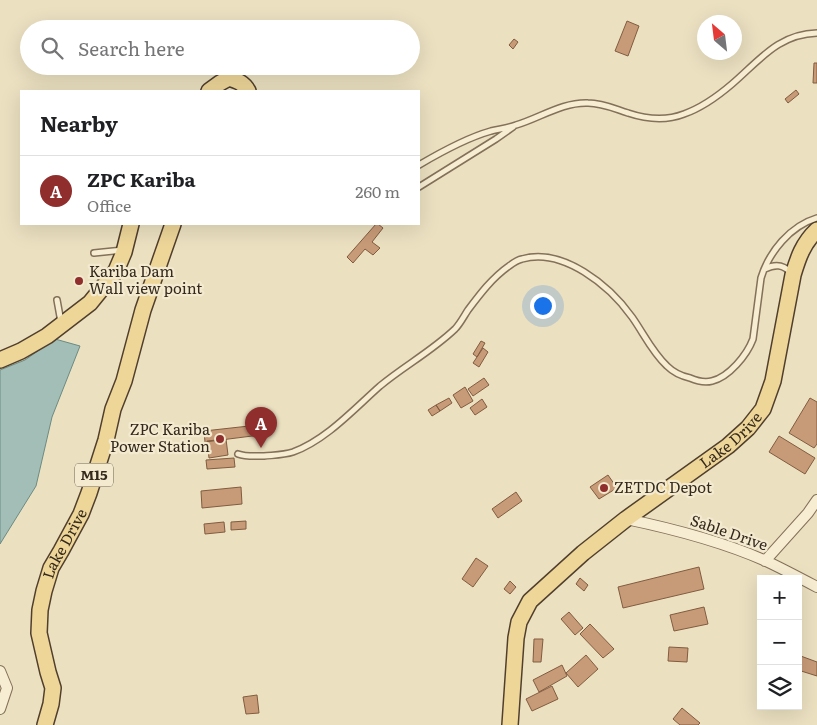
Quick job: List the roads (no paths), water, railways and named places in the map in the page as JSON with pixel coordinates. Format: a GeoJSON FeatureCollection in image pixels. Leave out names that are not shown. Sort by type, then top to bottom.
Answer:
{"type":"FeatureCollection","features":[{"type":"Feature","properties":{"kind":"main road"},"geometry":{"type":"LineString","coordinates":[[210,90],[220,82],[230,78],[240,82],[248,90]]}},
{"type":"Feature","properties":{"kind":"main road"},"geometry":{"type":"LineString","coordinates":[[0,360],[21,351],[47,336],[90,303],[116,271],[125,250],[131,225]]}},
{"type":"Feature","properties":{"kind":"main road","name":"Lake Drive"},"geometry":{"type":"LineString","coordinates":[[44,725],[51,704],[53,688],[39,633],[40,610],[44,591],[51,568],[81,514],[89,493],[106,440],[113,409],[124,381],[143,310],[173,225]]}},
{"type":"Feature","properties":{"kind":"main road","name":"Lake Drive"},"geometry":{"type":"LineString","coordinates":[[510,725],[516,638],[519,622],[530,601],[583,553],[626,519],[728,446],[748,428],[763,409],[773,381],[792,275],[802,249],[817,230]]}},
{"type":"Feature","properties":{"kind":"street"},"geometry":{"type":"LineString","coordinates":[[765,561],[808,514],[817,500]]}},
{"type":"Feature","properties":{"kind":"street","name":"Sable Drive"},"geometry":{"type":"LineString","coordinates":[[626,519],[697,536],[738,550],[817,586]]}},
{"type":"Feature","properties":{"kind":"street"},"geometry":{"type":"LineString","coordinates":[[0,671],[7,688],[0,709]]}},
{"type":"Feature","properties":{"kind":"lane"},"geometry":{"type":"LineString","coordinates":[[420,164],[479,135],[516,125],[575,103],[601,104],[652,118],[682,115],[716,97],[754,62],[776,45],[794,37],[817,33]]}},
{"type":"Feature","properties":{"kind":"lane"},"geometry":{"type":"LineString","coordinates":[[420,186],[496,140],[516,125]]}},
{"type":"Feature","properties":{"kind":"lane"},"geometry":{"type":"LineString","coordinates":[[238,454],[244,456],[280,455],[292,452],[319,439],[380,386],[431,349],[456,328],[482,291],[499,273],[516,261],[535,256],[549,257],[572,265],[589,275],[621,303],[633,318],[654,352],[669,368],[678,374],[701,382],[713,381],[723,376],[740,361],[749,348],[753,339],[761,278],[774,250],[789,234],[817,218]]}},
{"type":"Feature","properties":{"kind":"lane"},"geometry":{"type":"LineString","coordinates":[[94,253],[125,250]]}},
{"type":"Feature","properties":{"kind":"lane"},"geometry":{"type":"LineString","coordinates":[[764,269],[780,265],[787,268],[792,275]]}},
{"type":"Feature","properties":{"kind":"lane"},"geometry":{"type":"LineString","coordinates":[[57,300],[62,325]]}},
{"type":"Feature","properties":{"kind":"water"},"geometry":{"type":"Polygon","coordinates":[[[55,339],[80,346],[52,417],[36,486],[0,544],[0,370],[25,360],[55,339]]]}},
{"type":"Feature","properties":{"kind":"place","name":"Kariba Dam Wall view point"},"geometry":{"type":"Point","coordinates":[79,281]}},
{"type":"Feature","properties":{"kind":"place","name":"ZPC Kariba Power Station"},"geometry":{"type":"Point","coordinates":[220,439]}},
{"type":"Feature","properties":{"kind":"place","name":"ZPC Kariba"},"geometry":{"type":"Point","coordinates":[261,448]}},
{"type":"Feature","properties":{"kind":"place","name":"ZETDC Depot"},"geometry":{"type":"Point","coordinates":[604,488]}}]}
